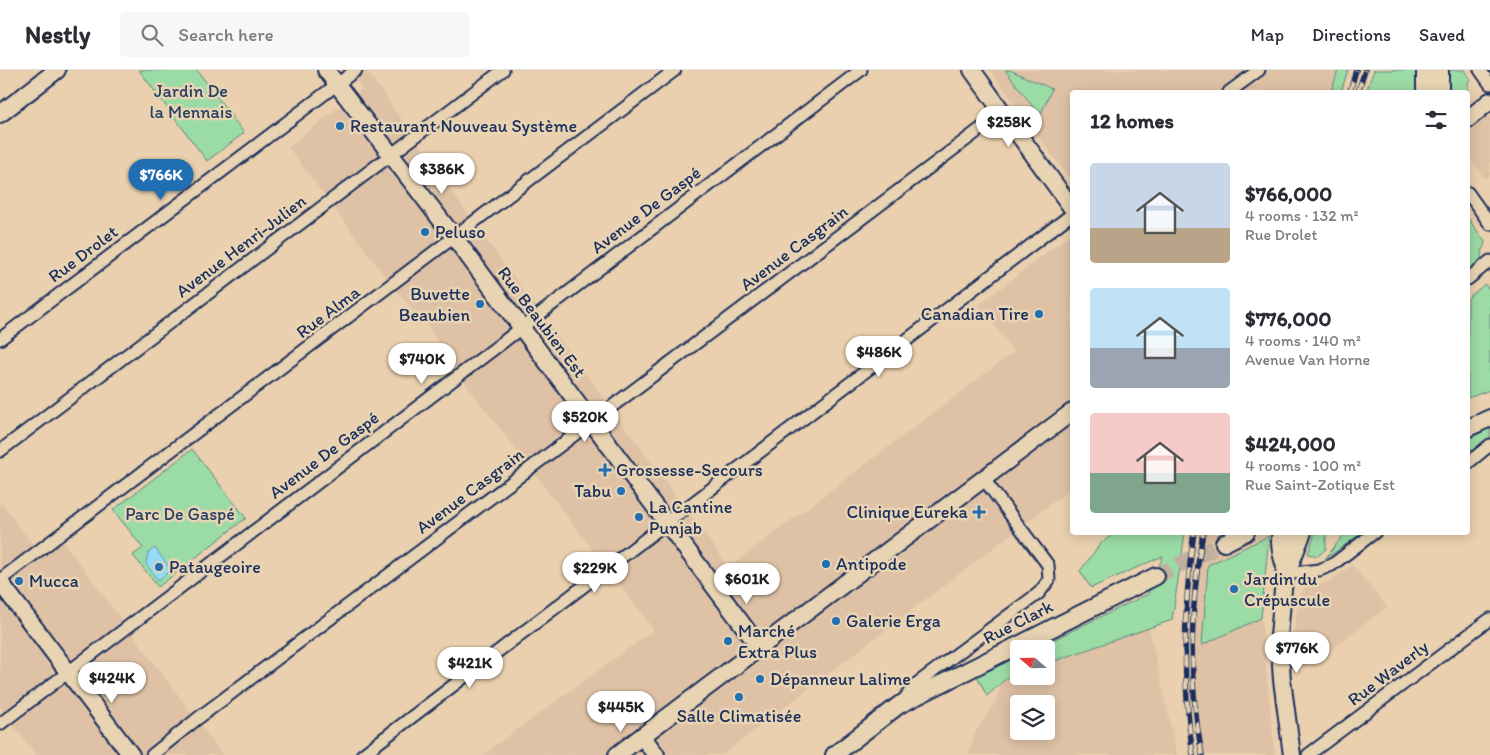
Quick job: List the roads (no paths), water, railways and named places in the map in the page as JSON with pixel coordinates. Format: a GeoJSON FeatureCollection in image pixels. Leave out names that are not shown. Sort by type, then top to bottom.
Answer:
{"type":"FeatureCollection","features":[{"type":"Feature","properties":{"kind":"main road"},"geometry":{"type":"LineString","coordinates":[[0,114],[57,70]]}},
{"type":"Feature","properties":{"kind":"main road","name":"Rue Beaubien Est"},"geometry":{"type":"LineString","coordinates":[[326,70],[521,326],[760,648]]}},
{"type":"Feature","properties":{"kind":"main road"},"geometry":{"type":"LineString","coordinates":[[972,70],[1070,205]]}},
{"type":"Feature","properties":{"kind":"main road"},"geometry":{"type":"LineString","coordinates":[[1425,70],[1425,90]]}},
{"type":"Feature","properties":{"kind":"main road"},"geometry":{"type":"LineString","coordinates":[[1440,70],[1440,90]]}},
{"type":"Feature","properties":{"kind":"main road"},"geometry":{"type":"LineString","coordinates":[[1470,117],[1490,100]]}},
{"type":"Feature","properties":{"kind":"main road"},"geometry":{"type":"LineString","coordinates":[[618,755],[1070,413]]}},
{"type":"Feature","properties":{"kind":"main road"},"geometry":{"type":"LineString","coordinates":[[1470,427],[1490,418]]}},
{"type":"Feature","properties":{"kind":"main road"},"geometry":{"type":"LineString","coordinates":[[1224,543],[1240,535]]}},
{"type":"Feature","properties":{"kind":"main road"},"geometry":{"type":"LineString","coordinates":[[1286,574],[1285,548],[1287,535]]}},
{"type":"Feature","properties":{"kind":"main road"},"geometry":{"type":"LineString","coordinates":[[1292,755],[1282,680],[1279,636],[1282,593],[1286,574],[1302,535]]}},
{"type":"Feature","properties":{"kind":"main road","name":"Rue Clark"},"geometry":{"type":"LineString","coordinates":[[834,755],[900,706],[1156,576]]}},
{"type":"Feature","properties":{"kind":"main road"},"geometry":{"type":"LineString","coordinates":[[0,581],[131,755]]}},
{"type":"Feature","properties":{"kind":"main road"},"geometry":{"type":"LineString","coordinates":[[642,736],[656,755]]}},
{"type":"Feature","properties":{"kind":"street","name":"Rue Drolet"},"geometry":{"type":"LineString","coordinates":[[0,339],[356,70]]}},
{"type":"Feature","properties":{"kind":"street","name":"Avenue Henri-Julien"},"geometry":{"type":"LineString","coordinates":[[0,451],[503,70]]}},
{"type":"Feature","properties":{"kind":"street","name":"Rue Alma"},"geometry":{"type":"LineString","coordinates":[[0,581],[675,70]]}},
{"type":"Feature","properties":{"kind":"street","name":"Avenue De Gaspé"},"geometry":{"type":"LineString","coordinates":[[0,724],[521,326],[861,70]]}},
{"type":"Feature","properties":{"kind":"street"},"geometry":{"type":"LineString","coordinates":[[1231,90],[1259,70]]}},
{"type":"Feature","properties":{"kind":"street"},"geometry":{"type":"LineString","coordinates":[[1480,70],[1490,84]]}},
{"type":"Feature","properties":{"kind":"street","name":"Avenue Casgrain"},"geometry":{"type":"LineString","coordinates":[[152,755],[1002,112]]}},
{"type":"Feature","properties":{"kind":"street"},"geometry":{"type":"LineString","coordinates":[[1470,196],[1490,224]]}},
{"type":"Feature","properties":{"kind":"street"},"geometry":{"type":"LineString","coordinates":[[362,755],[1070,216]]}},
{"type":"Feature","properties":{"kind":"street"},"geometry":{"type":"LineString","coordinates":[[1470,277],[1490,261]]}},
{"type":"Feature","properties":{"kind":"street"},"geometry":{"type":"LineString","coordinates":[[1470,461],[1490,445]]}},
{"type":"Feature","properties":{"kind":"street","name":"Rue Clark"},"geometry":{"type":"LineString","coordinates":[[900,706],[915,685],[1027,603],[1046,586],[1049,580],[1048,565],[983,478]]}},
{"type":"Feature","properties":{"kind":"street"},"geometry":{"type":"LineString","coordinates":[[1278,535],[1279,558],[1286,574],[1319,570],[1332,565],[1371,535]]}},
{"type":"Feature","properties":{"kind":"street","name":"Rue Waverly"},"geometry":{"type":"LineString","coordinates":[[1308,755],[1490,618]]}},
{"type":"Feature","properties":{"kind":"water","name":"Pataugeoire"},"geometry":{"type":"Polygon","coordinates":[[[155,548],[171,570],[158,580],[146,564],[148,553],[155,548]]]}},
{"type":"Feature","properties":{"kind":"tunnel"},"geometry":{"type":"LineString","coordinates":[[1156,576],[1224,543]]}},
{"type":"Feature","properties":{"kind":"railway"},"geometry":{"type":"LineString","coordinates":[[1351,90],[1356,70]]}},
{"type":"Feature","properties":{"kind":"railway"},"geometry":{"type":"LineString","coordinates":[[1359,90],[1365,70]]}},
{"type":"Feature","properties":{"kind":"railway"},"geometry":{"type":"LineString","coordinates":[[1193,755],[1189,727],[1185,644],[1190,560],[1194,535]]}},
{"type":"Feature","properties":{"kind":"railway"},"geometry":{"type":"LineString","coordinates":[[1202,755],[1194,700],[1192,644],[1195,587],[1203,535]]}},
{"type":"Feature","properties":{"kind":"place","name":"Restaurant Nouveau Système"},"geometry":{"type":"Point","coordinates":[340,126]}},
{"type":"Feature","properties":{"kind":"place","name":"Peluso"},"geometry":{"type":"Point","coordinates":[425,232]}},
{"type":"Feature","properties":{"kind":"place","name":"Buvette Beaubien"},"geometry":{"type":"Point","coordinates":[480,304]}},
{"type":"Feature","properties":{"kind":"place","name":"Canadian Tire"},"geometry":{"type":"Point","coordinates":[1039,314]}},
{"type":"Feature","properties":{"kind":"place","name":"Grossesse-Secours"},"geometry":{"type":"Point","coordinates":[605,470]}},
{"type":"Feature","properties":{"kind":"place","name":"Tabu"},"geometry":{"type":"Point","coordinates":[621,491]}},
{"type":"Feature","properties":{"kind":"place","name":"Clinique Eureka"},"geometry":{"type":"Point","coordinates":[979,512]}},
{"type":"Feature","properties":{"kind":"place","name":"La Cantine Punjab"},"geometry":{"type":"Point","coordinates":[639,517]}},
{"type":"Feature","properties":{"kind":"place","name":"Antipode"},"geometry":{"type":"Point","coordinates":[826,564]}},
{"type":"Feature","properties":{"kind":"place","name":"Pataugeoire"},"geometry":{"type":"Point","coordinates":[159,567]}},
{"type":"Feature","properties":{"kind":"place","name":"Mucca"},"geometry":{"type":"Point","coordinates":[19,581]}},
{"type":"Feature","properties":{"kind":"place","name":"Jardin du Crépuscule"},"geometry":{"type":"Point","coordinates":[1234,589]}},
{"type":"Feature","properties":{"kind":"place","name":"Galerie Erga"},"geometry":{"type":"Point","coordinates":[836,621]}},
{"type":"Feature","properties":{"kind":"place","name":"Marché Extra Plus"},"geometry":{"type":"Point","coordinates":[728,641]}},
{"type":"Feature","properties":{"kind":"place","name":"Dépanneur Lalime"},"geometry":{"type":"Point","coordinates":[760,679]}},
{"type":"Feature","properties":{"kind":"place","name":"Salle Climatisée"},"geometry":{"type":"Point","coordinates":[739,697]}},
{"type":"Feature","properties":{"kind":"park label","name":"Jardin De la Mennais"},"geometry":{"type":"Point","coordinates":[191,101]}},
{"type":"Feature","properties":{"kind":"park label","name":"Parc De Gaspé"},"geometry":{"type":"Point","coordinates":[180,514]}}]}
